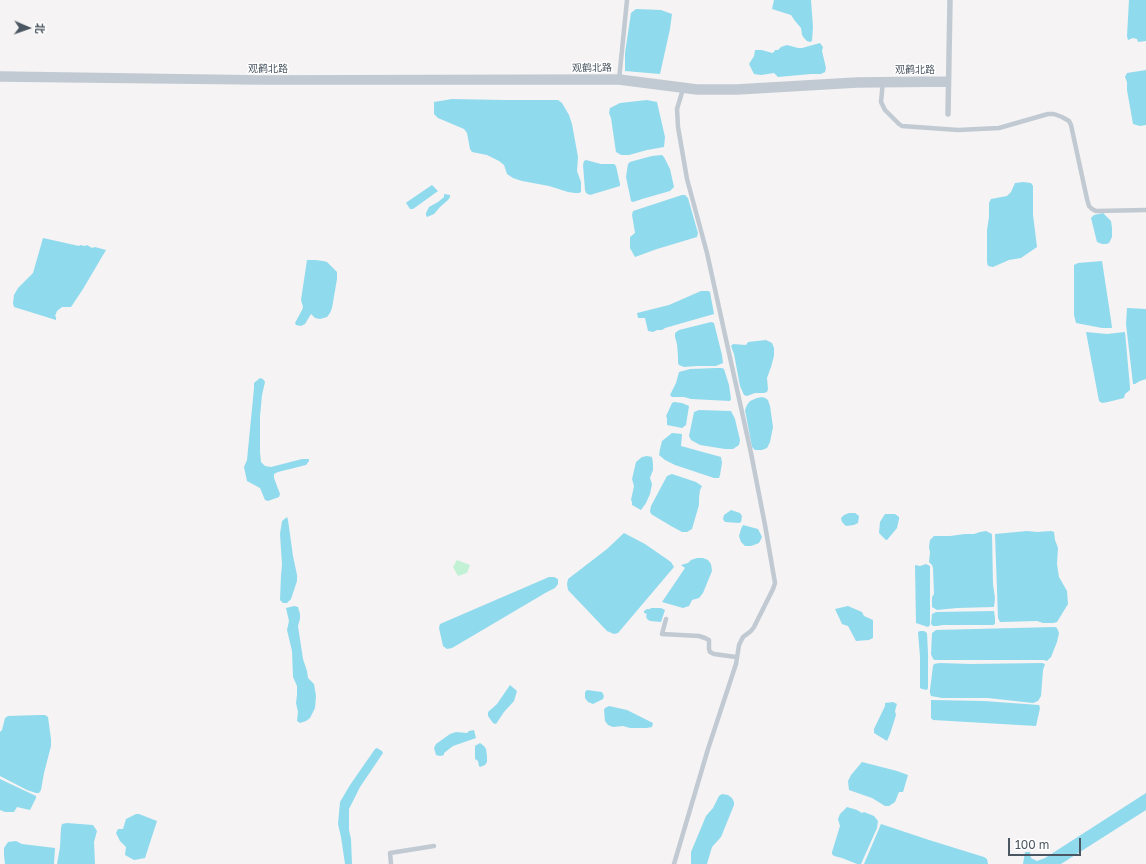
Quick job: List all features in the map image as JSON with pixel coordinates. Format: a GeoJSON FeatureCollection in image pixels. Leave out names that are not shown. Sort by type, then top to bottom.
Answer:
{"type":"FeatureCollection","features":[{"type":"Feature","properties":{"kind":"street"},"geometry":{"type":"LineString","coordinates":[[619,79],[627,0]]}},
{"type":"Feature","properties":{"kind":"street"},"geometry":{"type":"LineString","coordinates":[[948,114],[950,0]]}},
{"type":"Feature","properties":{"kind":"street","name":"观鹤北路"},"geometry":{"type":"LineString","coordinates":[[0,74],[262,78],[619,79],[703,92],[737,92],[857,85],[883,82],[948,79],[948,84],[883,82]]}},
{"type":"Feature","properties":{"kind":"street","name":"观鹤北路"},"geometry":{"type":"LineString","coordinates":[[0,79],[261,82],[619,79]]}},
{"type":"Feature","properties":{"kind":"street"},"geometry":{"type":"LineString","coordinates":[[883,82],[881,102],[884,110],[902,126],[958,130],[999,128],[1048,114],[1054,114],[1062,117],[1069,121],[1072,125],[1087,199],[1092,210],[1146,210]]}},
{"type":"Feature","properties":{"kind":"street"},"geometry":{"type":"LineString","coordinates":[[674,864],[708,749],[736,664],[739,645],[743,637],[754,627],[775,583],[751,453],[707,253],[686,179],[678,127],[677,109],[684,88]]}},
{"type":"Feature","properties":{"kind":"street"},"geometry":{"type":"LineString","coordinates":[[666,619],[662,634],[699,636],[709,640],[710,652],[714,654],[736,657]]}},
{"type":"Feature","properties":{"kind":"street"},"geometry":{"type":"LineString","coordinates":[[391,864],[390,853],[434,846]]}},
{"type":"Feature","properties":{"kind":"green space"},"geometry":{"type":"Polygon","coordinates":[[[457,560],[470,565],[467,573],[458,576],[453,567],[457,560]]]}},
{"type":"Feature","properties":{"kind":"water"},"geometry":{"type":"Polygon","coordinates":[[[774,0],[811,0],[813,27],[812,41],[807,41],[804,38],[801,28],[791,15],[772,9],[774,0]]]}},
{"type":"Feature","properties":{"kind":"water"},"geometry":{"type":"Polygon","coordinates":[[[1129,0],[1146,0],[1146,41],[1138,42],[1137,39],[1133,38],[1128,40],[1129,0]]]}},
{"type":"Feature","properties":{"kind":"water"},"geometry":{"type":"Polygon","coordinates":[[[636,9],[661,10],[672,14],[660,74],[625,71],[625,53],[631,13],[636,9]]]}},
{"type":"Feature","properties":{"kind":"water"},"geometry":{"type":"Polygon","coordinates":[[[820,43],[823,47],[822,51],[826,68],[825,72],[821,74],[778,77],[774,73],[761,75],[754,74],[749,64],[754,56],[755,50],[762,50],[772,53],[775,50],[787,45],[802,48],[820,43]]]}},
{"type":"Feature","properties":{"kind":"water"},"geometry":{"type":"Polygon","coordinates":[[[1146,70],[1146,125],[1140,126],[1133,124],[1125,77],[1127,73],[1146,70]]]}},
{"type":"Feature","properties":{"kind":"water"},"geometry":{"type":"Polygon","coordinates":[[[452,99],[558,100],[562,103],[569,115],[572,124],[578,157],[577,171],[581,182],[581,192],[568,192],[513,178],[507,174],[504,165],[499,161],[487,155],[472,152],[467,133],[464,129],[438,118],[434,114],[434,102],[452,99]]]}},
{"type":"Feature","properties":{"kind":"water"},"geometry":{"type":"Polygon","coordinates":[[[647,100],[657,102],[665,137],[664,147],[629,155],[621,155],[616,152],[609,113],[610,108],[620,103],[647,100]]]}},
{"type":"Feature","properties":{"kind":"water"},"geometry":{"type":"Polygon","coordinates":[[[662,155],[670,169],[674,187],[670,191],[633,202],[631,201],[626,177],[628,164],[630,162],[652,156],[662,155]]]}},
{"type":"Feature","properties":{"kind":"water"},"geometry":{"type":"Polygon","coordinates":[[[586,160],[601,164],[614,164],[616,166],[620,186],[590,195],[586,193],[583,165],[584,161],[586,160]]]}},
{"type":"Feature","properties":{"kind":"water"},"geometry":{"type":"Polygon","coordinates":[[[1015,183],[1031,183],[1033,186],[1033,215],[1037,247],[1021,258],[1009,260],[993,267],[988,266],[987,230],[989,203],[991,199],[1007,196],[1011,192],[1015,183]]]}},
{"type":"Feature","properties":{"kind":"water"},"geometry":{"type":"Polygon","coordinates":[[[432,185],[438,191],[413,209],[410,209],[406,203],[432,185]]]}},
{"type":"Feature","properties":{"kind":"water"},"geometry":{"type":"Polygon","coordinates":[[[444,194],[450,195],[448,200],[434,214],[427,217],[426,213],[429,207],[444,197],[444,194]]]}},
{"type":"Feature","properties":{"kind":"water"},"geometry":{"type":"Polygon","coordinates":[[[685,195],[688,198],[698,233],[697,237],[635,257],[630,248],[630,237],[635,233],[632,215],[633,211],[685,195]]]}},
{"type":"Feature","properties":{"kind":"water"},"geometry":{"type":"Polygon","coordinates":[[[1103,213],[1111,221],[1112,228],[1112,237],[1109,243],[1106,244],[1097,242],[1091,218],[1094,215],[1103,213]]]}},
{"type":"Feature","properties":{"kind":"water"},"geometry":{"type":"Polygon","coordinates":[[[43,238],[79,246],[87,245],[92,248],[95,247],[106,250],[71,307],[62,307],[57,311],[55,316],[56,320],[14,307],[13,303],[14,295],[18,288],[33,273],[43,238]]]}},
{"type":"Feature","properties":{"kind":"water"},"geometry":{"type":"Polygon","coordinates":[[[307,260],[327,262],[337,272],[337,279],[332,308],[327,317],[320,319],[315,318],[311,314],[305,324],[301,326],[296,325],[295,323],[303,307],[301,300],[307,260]]]}},
{"type":"Feature","properties":{"kind":"water"},"geometry":{"type":"Polygon","coordinates":[[[1102,261],[1112,328],[1102,328],[1076,323],[1074,315],[1074,265],[1078,263],[1102,261]]]}},
{"type":"Feature","properties":{"kind":"water"},"geometry":{"type":"Polygon","coordinates":[[[701,291],[710,292],[714,314],[653,332],[648,331],[645,318],[638,318],[637,313],[669,305],[701,291]]]}},
{"type":"Feature","properties":{"kind":"water"},"geometry":{"type":"Polygon","coordinates":[[[1127,308],[1146,309],[1146,379],[1135,384],[1133,384],[1126,324],[1127,308]]]}},
{"type":"Feature","properties":{"kind":"water"},"geometry":{"type":"Polygon","coordinates":[[[711,322],[714,323],[723,363],[716,366],[684,367],[679,365],[675,333],[679,330],[711,322]]]}},
{"type":"Feature","properties":{"kind":"water"},"geometry":{"type":"Polygon","coordinates":[[[1086,332],[1107,334],[1125,332],[1130,390],[1125,394],[1124,398],[1102,403],[1099,401],[1086,332]]]}},
{"type":"Feature","properties":{"kind":"water"},"geometry":{"type":"Polygon","coordinates":[[[766,340],[772,343],[774,348],[774,356],[767,378],[767,392],[755,393],[747,396],[744,395],[740,386],[731,346],[733,344],[746,345],[748,342],[766,340]]]}},
{"type":"Feature","properties":{"kind":"water"},"geometry":{"type":"Polygon","coordinates":[[[690,369],[724,369],[729,385],[730,401],[691,399],[684,397],[672,397],[670,395],[676,383],[679,372],[690,369]]]}},
{"type":"Feature","properties":{"kind":"water"},"geometry":{"type":"Polygon","coordinates":[[[260,378],[265,382],[260,416],[261,462],[265,466],[271,467],[302,459],[309,459],[306,465],[274,474],[280,494],[279,497],[268,501],[265,500],[260,488],[247,481],[244,467],[247,460],[254,383],[260,378]]]}},
{"type":"Feature","properties":{"kind":"water"},"geometry":{"type":"Polygon","coordinates":[[[762,397],[768,400],[773,427],[770,442],[767,448],[755,450],[752,447],[745,410],[750,401],[762,397]]]}},
{"type":"Feature","properties":{"kind":"water"},"geometry":{"type":"Polygon","coordinates":[[[674,402],[689,406],[686,425],[682,428],[667,425],[666,416],[672,403],[674,402]]]}},
{"type":"Feature","properties":{"kind":"water"},"geometry":{"type":"Polygon","coordinates":[[[699,410],[731,411],[735,419],[740,440],[739,445],[733,449],[725,449],[700,445],[691,440],[689,436],[694,412],[699,410]]]}},
{"type":"Feature","properties":{"kind":"water"},"geometry":{"type":"Polygon","coordinates":[[[672,433],[682,434],[681,446],[721,457],[722,463],[719,478],[714,478],[675,465],[659,455],[662,441],[672,433]]]}},
{"type":"Feature","properties":{"kind":"water"},"geometry":{"type":"Polygon","coordinates":[[[642,457],[652,457],[653,470],[650,478],[652,484],[650,494],[641,510],[632,505],[631,500],[634,486],[632,479],[636,462],[642,457]]]}},
{"type":"Feature","properties":{"kind":"water"},"geometry":{"type":"Polygon","coordinates":[[[672,474],[696,482],[702,486],[700,490],[699,505],[692,529],[687,532],[682,532],[671,526],[651,514],[650,511],[651,506],[667,476],[672,474]]]}},
{"type":"Feature","properties":{"kind":"water"},"geometry":{"type":"Polygon","coordinates":[[[731,510],[740,513],[742,516],[741,522],[725,522],[723,519],[724,515],[731,510]]]}},
{"type":"Feature","properties":{"kind":"water"},"geometry":{"type":"Polygon","coordinates":[[[849,513],[855,513],[859,516],[858,523],[846,526],[842,522],[841,518],[849,513]]]}},
{"type":"Feature","properties":{"kind":"water"},"geometry":{"type":"Polygon","coordinates":[[[885,514],[895,514],[899,517],[897,528],[887,540],[879,533],[880,522],[885,514]]]}},
{"type":"Feature","properties":{"kind":"water"},"geometry":{"type":"Polygon","coordinates":[[[287,517],[297,581],[291,599],[287,603],[283,603],[280,600],[282,565],[280,534],[282,521],[287,517]]]}},
{"type":"Feature","properties":{"kind":"water"},"geometry":{"type":"Polygon","coordinates":[[[743,525],[758,529],[762,537],[759,543],[751,546],[745,546],[741,542],[739,536],[743,525]]]}},
{"type":"Feature","properties":{"kind":"water"},"geometry":{"type":"Polygon","coordinates":[[[986,531],[992,534],[993,584],[995,598],[994,607],[937,610],[932,607],[932,597],[934,594],[933,568],[929,562],[930,540],[934,536],[974,534],[986,531]]]}},
{"type":"Feature","properties":{"kind":"water"},"geometry":{"type":"Polygon","coordinates":[[[1027,531],[1054,532],[1058,548],[1057,564],[1059,577],[1067,591],[1068,604],[1057,622],[1000,622],[998,618],[995,534],[1027,531]]]}},
{"type":"Feature","properties":{"kind":"water"},"geometry":{"type":"Polygon","coordinates":[[[624,533],[645,544],[671,562],[674,567],[618,633],[614,634],[607,631],[568,590],[567,584],[568,579],[607,549],[624,533]]]}},
{"type":"Feature","properties":{"kind":"water"},"geometry":{"type":"Polygon","coordinates":[[[697,558],[708,560],[711,564],[712,571],[703,593],[699,598],[692,600],[689,606],[683,608],[662,602],[685,568],[681,565],[697,558]]]}},
{"type":"Feature","properties":{"kind":"water"},"geometry":{"type":"Polygon","coordinates":[[[926,564],[930,566],[930,625],[928,627],[916,623],[915,565],[920,566],[926,564]]]}},
{"type":"Feature","properties":{"kind":"water"},"geometry":{"type":"Polygon","coordinates":[[[549,577],[558,579],[558,584],[555,588],[452,648],[447,649],[443,646],[439,628],[440,624],[549,577]]]}},
{"type":"Feature","properties":{"kind":"water"},"geometry":{"type":"Polygon","coordinates":[[[294,606],[298,607],[300,614],[298,626],[303,659],[308,678],[314,684],[316,696],[315,708],[310,718],[300,723],[297,721],[297,686],[293,677],[292,651],[287,630],[289,621],[286,608],[294,606]]]}},
{"type":"Feature","properties":{"kind":"water"},"geometry":{"type":"Polygon","coordinates":[[[848,606],[862,612],[864,616],[873,620],[873,638],[869,640],[856,641],[848,626],[842,624],[835,609],[848,606]]]}},
{"type":"Feature","properties":{"kind":"water"},"geometry":{"type":"Polygon","coordinates":[[[651,608],[661,608],[665,610],[661,622],[650,621],[647,619],[647,614],[644,613],[644,611],[651,608]]]}},
{"type":"Feature","properties":{"kind":"water"},"geometry":{"type":"Polygon","coordinates":[[[994,611],[995,624],[993,625],[933,626],[931,624],[932,614],[936,612],[994,611]]]}},
{"type":"Feature","properties":{"kind":"water"},"geometry":{"type":"Polygon","coordinates":[[[1055,627],[1059,633],[1057,642],[1051,657],[1047,661],[935,660],[931,654],[932,633],[936,630],[1055,627]]]}},
{"type":"Feature","properties":{"kind":"water"},"geometry":{"type":"Polygon","coordinates":[[[920,631],[927,633],[927,690],[920,688],[918,632],[920,631]]]}},
{"type":"Feature","properties":{"kind":"water"},"geometry":{"type":"Polygon","coordinates":[[[1042,663],[1045,664],[1043,670],[1041,696],[1038,701],[1033,703],[988,698],[942,698],[931,696],[930,690],[933,666],[934,664],[1042,663]]]}},
{"type":"Feature","properties":{"kind":"water"},"geometry":{"type":"Polygon","coordinates":[[[510,685],[517,691],[514,701],[496,724],[493,723],[488,716],[488,712],[497,704],[510,685]]]}},
{"type":"Feature","properties":{"kind":"water"},"geometry":{"type":"Polygon","coordinates":[[[587,690],[602,692],[604,696],[603,699],[593,704],[588,702],[585,698],[585,692],[587,690]]]}},
{"type":"Feature","properties":{"kind":"water"},"geometry":{"type":"Polygon","coordinates":[[[931,700],[984,701],[1039,705],[1040,708],[1036,726],[933,720],[931,718],[931,700]]]}},
{"type":"Feature","properties":{"kind":"water"},"geometry":{"type":"Polygon","coordinates":[[[893,702],[897,704],[895,711],[896,715],[887,741],[874,733],[874,729],[885,703],[893,702]]]}},
{"type":"Feature","properties":{"kind":"water"},"geometry":{"type":"Polygon","coordinates":[[[609,706],[627,710],[653,723],[652,727],[630,728],[623,726],[613,727],[608,725],[605,721],[604,710],[609,706]]]}},
{"type":"Feature","properties":{"kind":"water"},"geometry":{"type":"Polygon","coordinates":[[[45,715],[48,717],[51,746],[41,790],[39,793],[36,793],[0,776],[0,732],[2,730],[5,718],[8,716],[45,715]]]}},
{"type":"Feature","properties":{"kind":"water"},"geometry":{"type":"Polygon","coordinates":[[[474,730],[476,738],[453,746],[444,753],[444,755],[436,755],[434,748],[436,744],[450,734],[456,732],[467,733],[474,730]]]}},
{"type":"Feature","properties":{"kind":"water"},"geometry":{"type":"Polygon","coordinates":[[[480,743],[486,749],[487,762],[485,765],[480,767],[478,761],[475,759],[475,746],[480,743]]]}},
{"type":"Feature","properties":{"kind":"water"},"geometry":{"type":"Polygon","coordinates":[[[377,748],[383,753],[360,787],[349,809],[352,864],[345,864],[338,824],[340,802],[350,785],[377,748]]]}},
{"type":"Feature","properties":{"kind":"water"},"geometry":{"type":"Polygon","coordinates":[[[862,762],[908,775],[903,792],[899,792],[895,802],[889,806],[885,806],[872,798],[849,790],[848,781],[862,762]]]}},
{"type":"Feature","properties":{"kind":"water"},"geometry":{"type":"Polygon","coordinates":[[[0,779],[36,796],[30,810],[17,807],[14,812],[5,812],[0,810],[0,779]]]}},
{"type":"Feature","properties":{"kind":"water"},"geometry":{"type":"Polygon","coordinates":[[[1146,793],[1146,810],[1061,864],[1023,864],[1025,852],[1030,852],[1031,858],[1037,861],[1045,858],[1146,793]]]}},
{"type":"Feature","properties":{"kind":"water"},"geometry":{"type":"Polygon","coordinates":[[[722,794],[728,795],[732,798],[734,805],[721,837],[712,847],[707,864],[691,864],[691,852],[706,816],[713,808],[719,796],[722,794]]]}},
{"type":"Feature","properties":{"kind":"water"},"geometry":{"type":"Polygon","coordinates":[[[847,807],[874,816],[878,821],[877,828],[861,864],[857,864],[832,854],[840,826],[838,819],[840,814],[847,807]]]}},
{"type":"Feature","properties":{"kind":"water"},"geometry":{"type":"Polygon","coordinates":[[[136,814],[157,821],[145,858],[134,860],[125,855],[126,847],[120,841],[116,833],[118,829],[123,829],[126,819],[136,814]]]}},
{"type":"Feature","properties":{"kind":"water"},"geometry":{"type":"Polygon","coordinates":[[[62,824],[93,825],[97,831],[94,842],[95,864],[57,864],[61,828],[62,824]]]}},
{"type":"Feature","properties":{"kind":"water"},"geometry":{"type":"Polygon","coordinates":[[[881,824],[984,857],[987,859],[988,864],[864,864],[881,824]]]}},
{"type":"Feature","properties":{"kind":"water"},"geometry":{"type":"Polygon","coordinates":[[[16,841],[22,844],[55,848],[54,864],[5,864],[4,848],[8,842],[16,841]]]}}]}
